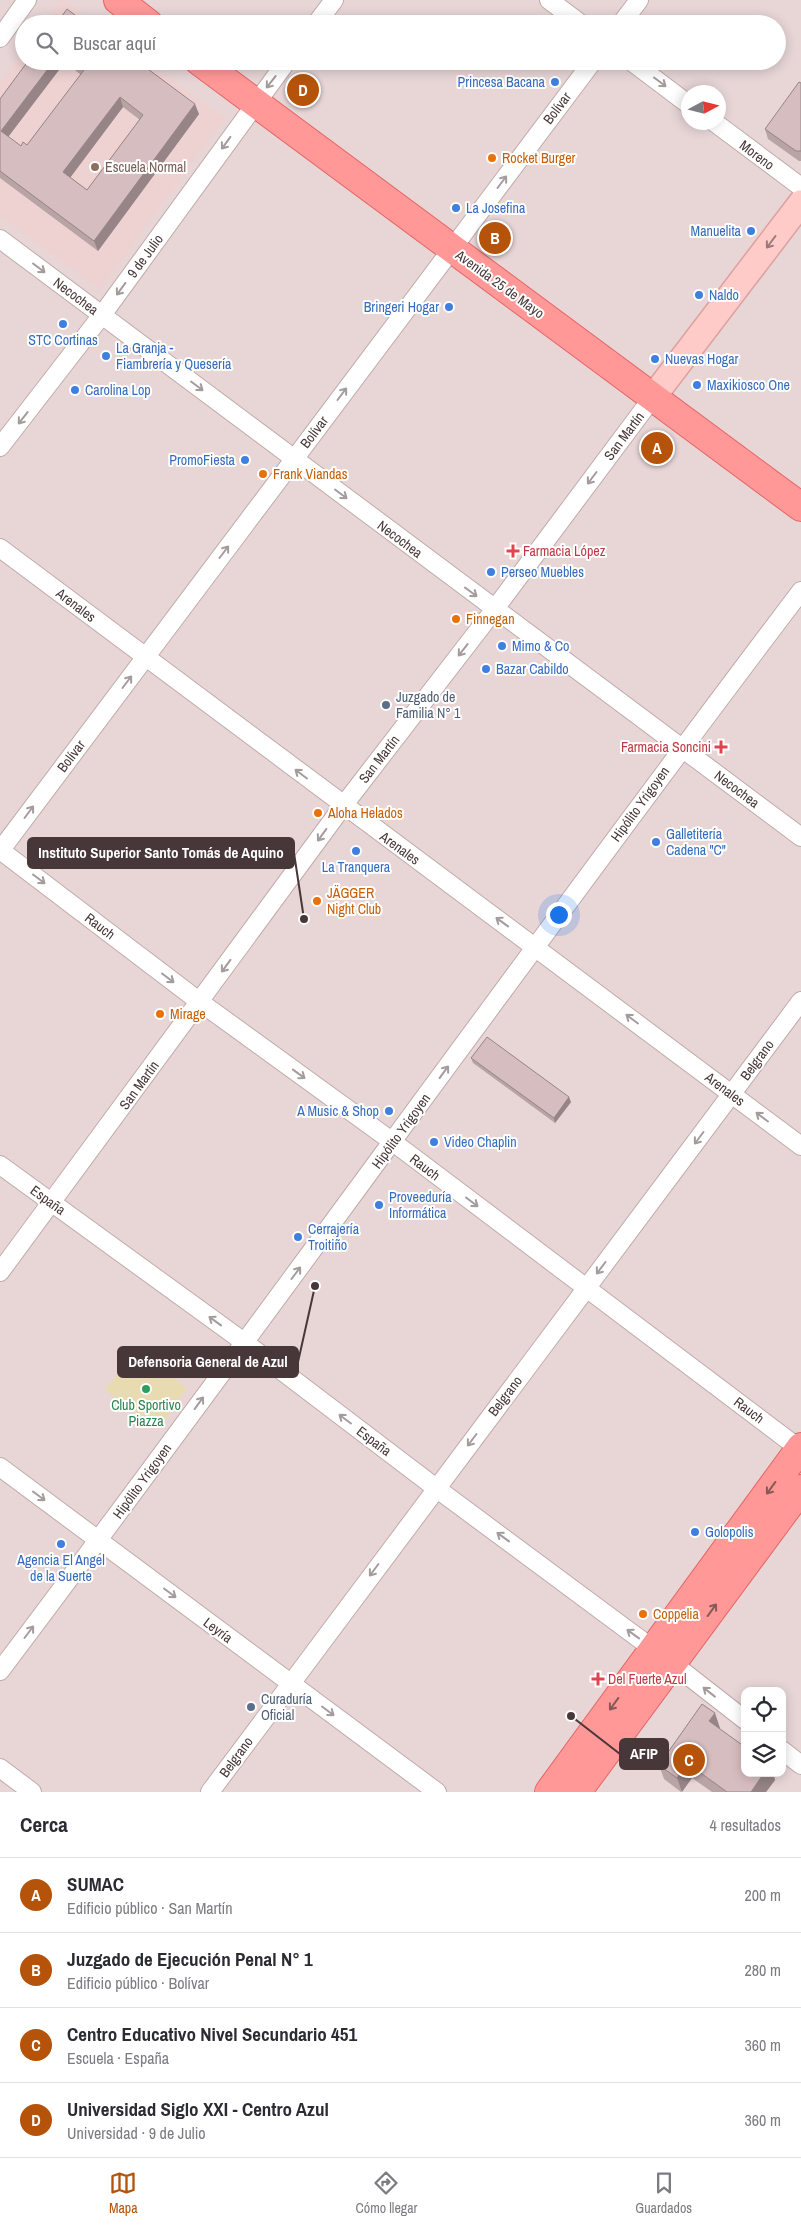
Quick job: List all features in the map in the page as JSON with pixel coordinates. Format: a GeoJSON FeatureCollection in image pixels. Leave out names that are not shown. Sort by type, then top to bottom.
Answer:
{"type":"FeatureCollection","features":[{"type":"Feature","properties":{"kind":"main road"},"geometry":{"type":"LineString","coordinates":[[118,0],[137,15]]}},
{"type":"Feature","properties":{"kind":"main road","name":"Avenida 25 de Mayo"},"geometry":{"type":"LineString","coordinates":[[211,70],[801,507]]}},
{"type":"Feature","properties":{"kind":"main road"},"geometry":{"type":"LineString","coordinates":[[577,1792],[663,1656],[801,1449]]}},
{"type":"Feature","properties":{"kind":"main road"},"geometry":{"type":"LineString","coordinates":[[549,1792],[801,1489]]}},
{"type":"Feature","properties":{"kind":"street"},"geometry":{"type":"LineString","coordinates":[[16,15],[27,0]]}},
{"type":"Feature","properties":{"kind":"street"},"geometry":{"type":"LineString","coordinates":[[323,15],[334,0]]}},
{"type":"Feature","properties":{"kind":"street"},"geometry":{"type":"LineString","coordinates":[[549,0],[569,15]]}},
{"type":"Feature","properties":{"kind":"street"},"geometry":{"type":"LineString","coordinates":[[628,15],[639,0]]}},
{"type":"Feature","properties":{"kind":"street"},"geometry":{"type":"LineString","coordinates":[[0,38],[15,17]]}},
{"type":"Feature","properties":{"kind":"street","name":"9 de Julio"},"geometry":{"type":"LineString","coordinates":[[0,447],[102,316],[254,103],[280,70]]}},
{"type":"Feature","properties":{"kind":"street","name":"Bolívar"},"geometry":{"type":"LineString","coordinates":[[0,850],[586,70]]}},
{"type":"Feature","properties":{"kind":"street"},"geometry":{"type":"LineString","coordinates":[[643,70],[681,99]]}},
{"type":"Feature","properties":{"kind":"street","name":"Moreno"},"geometry":{"type":"LineString","coordinates":[[725,130],[801,187]]}},
{"type":"Feature","properties":{"kind":"street","name":"San Martín"},"geometry":{"type":"LineString","coordinates":[[0,1272],[343,806],[801,204]]}},
{"type":"Feature","properties":{"kind":"street","name":"Necochea"},"geometry":{"type":"LineString","coordinates":[[0,239],[494,610],[682,747],[801,837]]}},
{"type":"Feature","properties":{"kind":"street","name":"Arenales"},"geometry":{"type":"LineString","coordinates":[[0,548],[343,806],[535,946],[801,1146]]}},
{"type":"Feature","properties":{"kind":"street","name":"Hipólito Yrigoyen"},"geometry":{"type":"LineString","coordinates":[[0,1671],[393,1142],[682,747],[801,590]]}},
{"type":"Feature","properties":{"kind":"street","name":"Rauch"},"geometry":{"type":"LineString","coordinates":[[0,850],[200,1002],[393,1142],[801,1449]]}},
{"type":"Feature","properties":{"kind":"street","name":"Belgrano"},"geometry":{"type":"LineString","coordinates":[[210,1792],[801,1001]]}},
{"type":"Feature","properties":{"kind":"street","name":"España"},"geometry":{"type":"LineString","coordinates":[[0,1165],[244,1342],[436,1488],[663,1656],[741,1717]]}},
{"type":"Feature","properties":{"kind":"street","name":"Leyría"},"geometry":{"type":"LineString","coordinates":[[0,1467],[437,1792]]}},
{"type":"Feature","properties":{"kind":"street"},"geometry":{"type":"LineString","coordinates":[[786,1753],[801,1765]]}},
{"type":"Feature","properties":{"kind":"street"},"geometry":{"type":"LineString","coordinates":[[0,1768],[32,1792]]}},
{"type":"Feature","properties":{"kind":"shaded area"},"geometry":{"type":"Polygon","coordinates":[[[0,0],[801,0],[801,1792],[0,1792],[0,0]]]}},
{"type":"Feature","properties":{"kind":"shaded area"},"geometry":{"type":"Polygon","coordinates":[[[60,0],[65,0],[85,15],[49,15],[60,0]]]}},
{"type":"Feature","properties":{"kind":"shaded area","name":"Escuela Normal"},"geometry":{"type":"Polygon","coordinates":[[[15,62],[15,70],[160,70],[225,118],[100,290],[0,216],[0,82],[15,62]]]}},
{"type":"Feature","properties":{"kind":"shaded area","name":"Club Sportivo Piazza"},"geometry":{"type":"Polygon","coordinates":[[[136,1349],[187,1388],[159,1429],[105,1390],[136,1349]]]}},
{"type":"Feature","properties":{"kind":"building"},"geometry":{"type":"Polygon","coordinates":[[[67,9],[75,15],[63,15],[67,9]]]}},
{"type":"Feature","properties":{"kind":"building"},"geometry":{"type":"Polygon","coordinates":[[[21,70],[47,70],[1,131],[21,146],[23,142],[27,145],[84,70],[149,70],[195,104],[94,241],[0,171],[0,99],[21,70]],[[120,97],[63,172],[87,190],[143,115],[120,97]]]}},
{"type":"Feature","properties":{"kind":"building"},"geometry":{"type":"Polygon","coordinates":[[[799,82],[801,83],[801,151],[796,151],[765,129],[799,82]]]}},
{"type":"Feature","properties":{"kind":"building"},"geometry":{"type":"Polygon","coordinates":[[[487,1037],[569,1097],[554,1118],[471,1058],[487,1037]]]}},
{"type":"Feature","properties":{"kind":"building"},"geometry":{"type":"Polygon","coordinates":[[[702,1704],[715,1713],[709,1721],[741,1744],[741,1777],[761,1777],[751,1792],[727,1792],[687,1763],[677,1778],[659,1765],[702,1704]]]}},
{"type":"Feature","properties":{"kind":"place","name":"Princesa Bacana"},"geometry":{"type":"Point","coordinates":[555,82]}},
{"type":"Feature","properties":{"kind":"place","name":"Universidad Siglo XXI - Centro Azul"},"geometry":{"type":"Point","coordinates":[303,90]}},
{"type":"Feature","properties":{"kind":"place","name":"Rocket Burger"},"geometry":{"type":"Point","coordinates":[492,158]}},
{"type":"Feature","properties":{"kind":"place","name":"Escuela Normal"},"geometry":{"type":"Point","coordinates":[95,167]}},
{"type":"Feature","properties":{"kind":"place","name":"La Josefina"},"geometry":{"type":"Point","coordinates":[456,208]}},
{"type":"Feature","properties":{"kind":"place","name":"Manuelita"},"geometry":{"type":"Point","coordinates":[751,231]}},
{"type":"Feature","properties":{"kind":"place","name":"Juzgado de Ejecución Penal N° 1"},"geometry":{"type":"Point","coordinates":[495,238]}},
{"type":"Feature","properties":{"kind":"place","name":"Naldo"},"geometry":{"type":"Point","coordinates":[699,295]}},
{"type":"Feature","properties":{"kind":"place","name":"Bringeri Hogar"},"geometry":{"type":"Point","coordinates":[449,307]}},
{"type":"Feature","properties":{"kind":"place","name":"STC Cortinas"},"geometry":{"type":"Point","coordinates":[63,324]}},
{"type":"Feature","properties":{"kind":"place","name":"La Granja - Fiambrería y Quesería"},"geometry":{"type":"Point","coordinates":[106,356]}},
{"type":"Feature","properties":{"kind":"place","name":"Nuevas Hogar"},"geometry":{"type":"Point","coordinates":[655,359]}},
{"type":"Feature","properties":{"kind":"place","name":"Maxikiosco One"},"geometry":{"type":"Point","coordinates":[697,385]}},
{"type":"Feature","properties":{"kind":"place","name":"Carolina Lop"},"geometry":{"type":"Point","coordinates":[75,390]}},
{"type":"Feature","properties":{"kind":"place","name":"SUMAC"},"geometry":{"type":"Point","coordinates":[657,448]}},
{"type":"Feature","properties":{"kind":"place","name":"PromoFiesta"},"geometry":{"type":"Point","coordinates":[245,460]}},
{"type":"Feature","properties":{"kind":"place","name":"Frank Viandas"},"geometry":{"type":"Point","coordinates":[263,474]}},
{"type":"Feature","properties":{"kind":"place","name":"Farmacia López"},"geometry":{"type":"Point","coordinates":[513,551]}},
{"type":"Feature","properties":{"kind":"place","name":"Perseo Muebles"},"geometry":{"type":"Point","coordinates":[491,572]}},
{"type":"Feature","properties":{"kind":"place","name":"Finnegan"},"geometry":{"type":"Point","coordinates":[456,619]}},
{"type":"Feature","properties":{"kind":"place","name":"Mimo & Co"},"geometry":{"type":"Point","coordinates":[502,646]}},
{"type":"Feature","properties":{"kind":"place","name":"Bazar Cabildo"},"geometry":{"type":"Point","coordinates":[486,669]}},
{"type":"Feature","properties":{"kind":"place","name":"Juzgado de Familia N° 1"},"geometry":{"type":"Point","coordinates":[386,705]}},
{"type":"Feature","properties":{"kind":"place","name":"Farmacia Soncini"},"geometry":{"type":"Point","coordinates":[721,747]}},
{"type":"Feature","properties":{"kind":"place","name":"Aloha Helados"},"geometry":{"type":"Point","coordinates":[318,813]}},
{"type":"Feature","properties":{"kind":"place","name":"Galletitería Cadena \"C\""},"geometry":{"type":"Point","coordinates":[656,842]}},
{"type":"Feature","properties":{"kind":"place","name":"La Tranquera"},"geometry":{"type":"Point","coordinates":[356,851]}},
{"type":"Feature","properties":{"kind":"place","name":"JÄGGER Night Club"},"geometry":{"type":"Point","coordinates":[317,901]}},
{"type":"Feature","properties":{"kind":"place","name":"Instituto Superior Santo Tomás de Aquino"},"geometry":{"type":"Point","coordinates":[304,919]}},
{"type":"Feature","properties":{"kind":"place","name":"Mirage"},"geometry":{"type":"Point","coordinates":[160,1014]}},
{"type":"Feature","properties":{"kind":"place","name":"A Music & Shop"},"geometry":{"type":"Point","coordinates":[389,1111]}},
{"type":"Feature","properties":{"kind":"place","name":"Video Chaplin"},"geometry":{"type":"Point","coordinates":[434,1142]}},
{"type":"Feature","properties":{"kind":"place","name":"Proveeduría Informática"},"geometry":{"type":"Point","coordinates":[379,1205]}},
{"type":"Feature","properties":{"kind":"place","name":"Cerrajería Troitiño"},"geometry":{"type":"Point","coordinates":[298,1237]}},
{"type":"Feature","properties":{"kind":"place","name":"Defensoria General de Azul"},"geometry":{"type":"Point","coordinates":[315,1286]}},
{"type":"Feature","properties":{"kind":"place","name":"Club Sportivo Piazza"},"geometry":{"type":"Point","coordinates":[146,1389]}},
{"type":"Feature","properties":{"kind":"place","name":"Golopolis"},"geometry":{"type":"Point","coordinates":[695,1532]}},
{"type":"Feature","properties":{"kind":"place","name":"Agencia El Angel de la Suerte"},"geometry":{"type":"Point","coordinates":[61,1544]}},
{"type":"Feature","properties":{"kind":"place","name":"Coppelia"},"geometry":{"type":"Point","coordinates":[643,1614]}},
{"type":"Feature","properties":{"kind":"place","name":"Del Fuerte Azul"},"geometry":{"type":"Point","coordinates":[598,1679]}},
{"type":"Feature","properties":{"kind":"place","name":"Curaduría Oficial"},"geometry":{"type":"Point","coordinates":[251,1707]}},
{"type":"Feature","properties":{"kind":"place","name":"AFIP"},"geometry":{"type":"Point","coordinates":[571,1716]}},
{"type":"Feature","properties":{"kind":"place","name":"Centro Educativo Nivel Secundario 451"},"geometry":{"type":"Point","coordinates":[689,1760]}}]}
